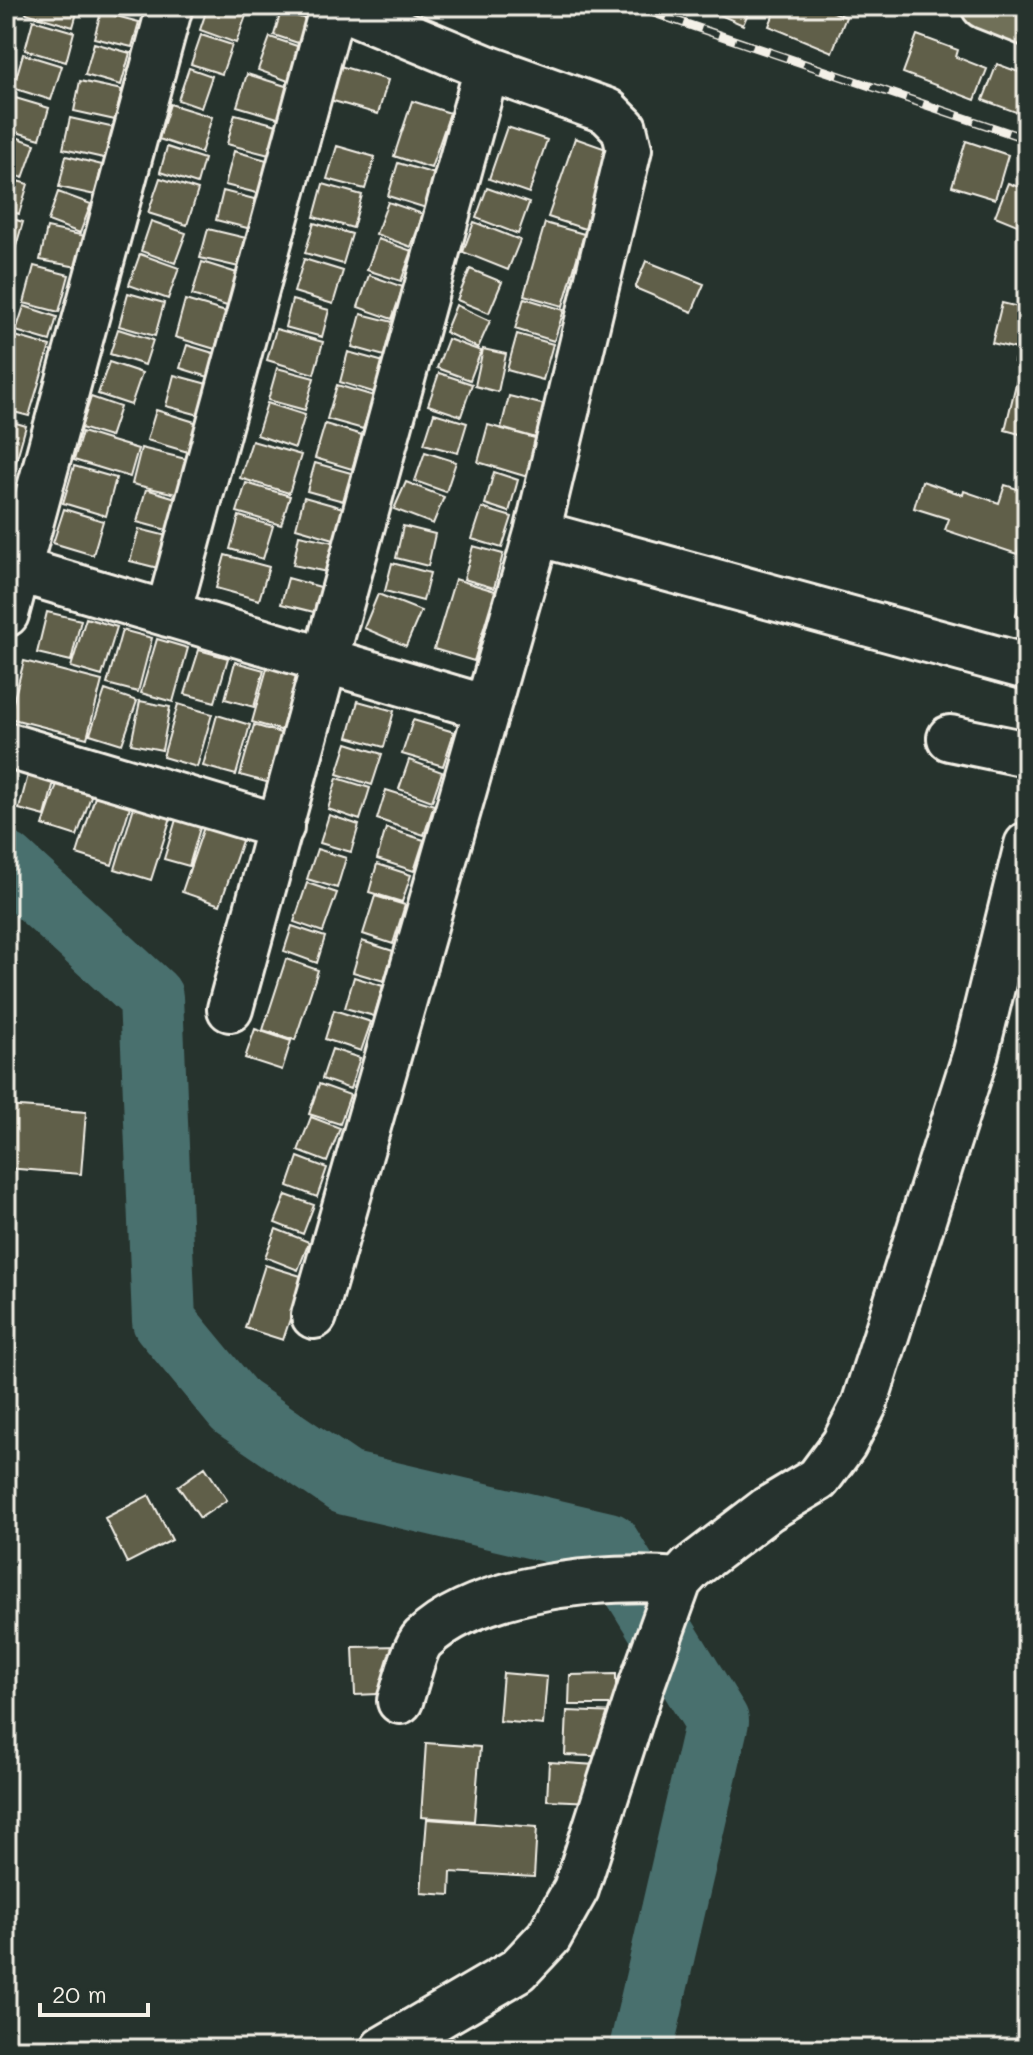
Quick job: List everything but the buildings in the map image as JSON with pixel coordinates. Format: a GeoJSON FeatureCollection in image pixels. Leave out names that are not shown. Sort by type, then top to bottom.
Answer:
{"type":"FeatureCollection","features":[{"type":"Feature","properties":{"kind":"highway"},"geometry":{"type":"LineString","coordinates":[[984,6],[1027,23]]}},
{"type":"Feature","properties":{"kind":"street"},"geometry":{"type":"LineString","coordinates":[[6,614],[13,568],[170,6]]}},
{"type":"Feature","properties":{"kind":"street"},"geometry":{"type":"LineString","coordinates":[[168,614],[335,6],[487,68],[607,111],[624,128],[629,149],[537,533],[314,1316]]}},
{"type":"Feature","properties":{"kind":"street"},"geometry":{"type":"LineString","coordinates":[[230,1009],[487,68]]}},
{"type":"Feature","properties":{"kind":"street"},"geometry":{"type":"LineString","coordinates":[[537,533],[1027,667]]}},
{"type":"Feature","properties":{"kind":"street"},"geometry":{"type":"LineString","coordinates":[[13,568],[487,708]]}},
{"type":"Feature","properties":{"kind":"street"},"geometry":{"type":"LineString","coordinates":[[950,738],[1027,754]]}},
{"type":"Feature","properties":{"kind":"street"},"geometry":{"type":"LineString","coordinates":[[6,745],[281,827]]}},
{"type":"Feature","properties":{"kind":"street"},"geometry":{"type":"LineString","coordinates":[[383,2049],[518,1970],[549,1937],[576,1889],[642,1684],[665,1591],[768,1509],[818,1479],[844,1444],[864,1405],[975,1056],[1027,845]]}},
{"type":"Feature","properties":{"kind":"street"},"geometry":{"type":"LineString","coordinates":[[400,1701],[421,1640],[469,1607],[559,1584],[665,1591]]}},
{"type":"Feature","properties":{"kind":"waterway"},"geometry":{"type":"LineString","coordinates":[[6,864],[151,997],[164,1321],[235,1407],[346,1483],[608,1544],[717,1721],[641,2049]]}},
{"type":"Feature","properties":{"kind":"railway"},"geometry":{"type":"LineString","coordinates":[[633,6],[1027,139]]}}]}
